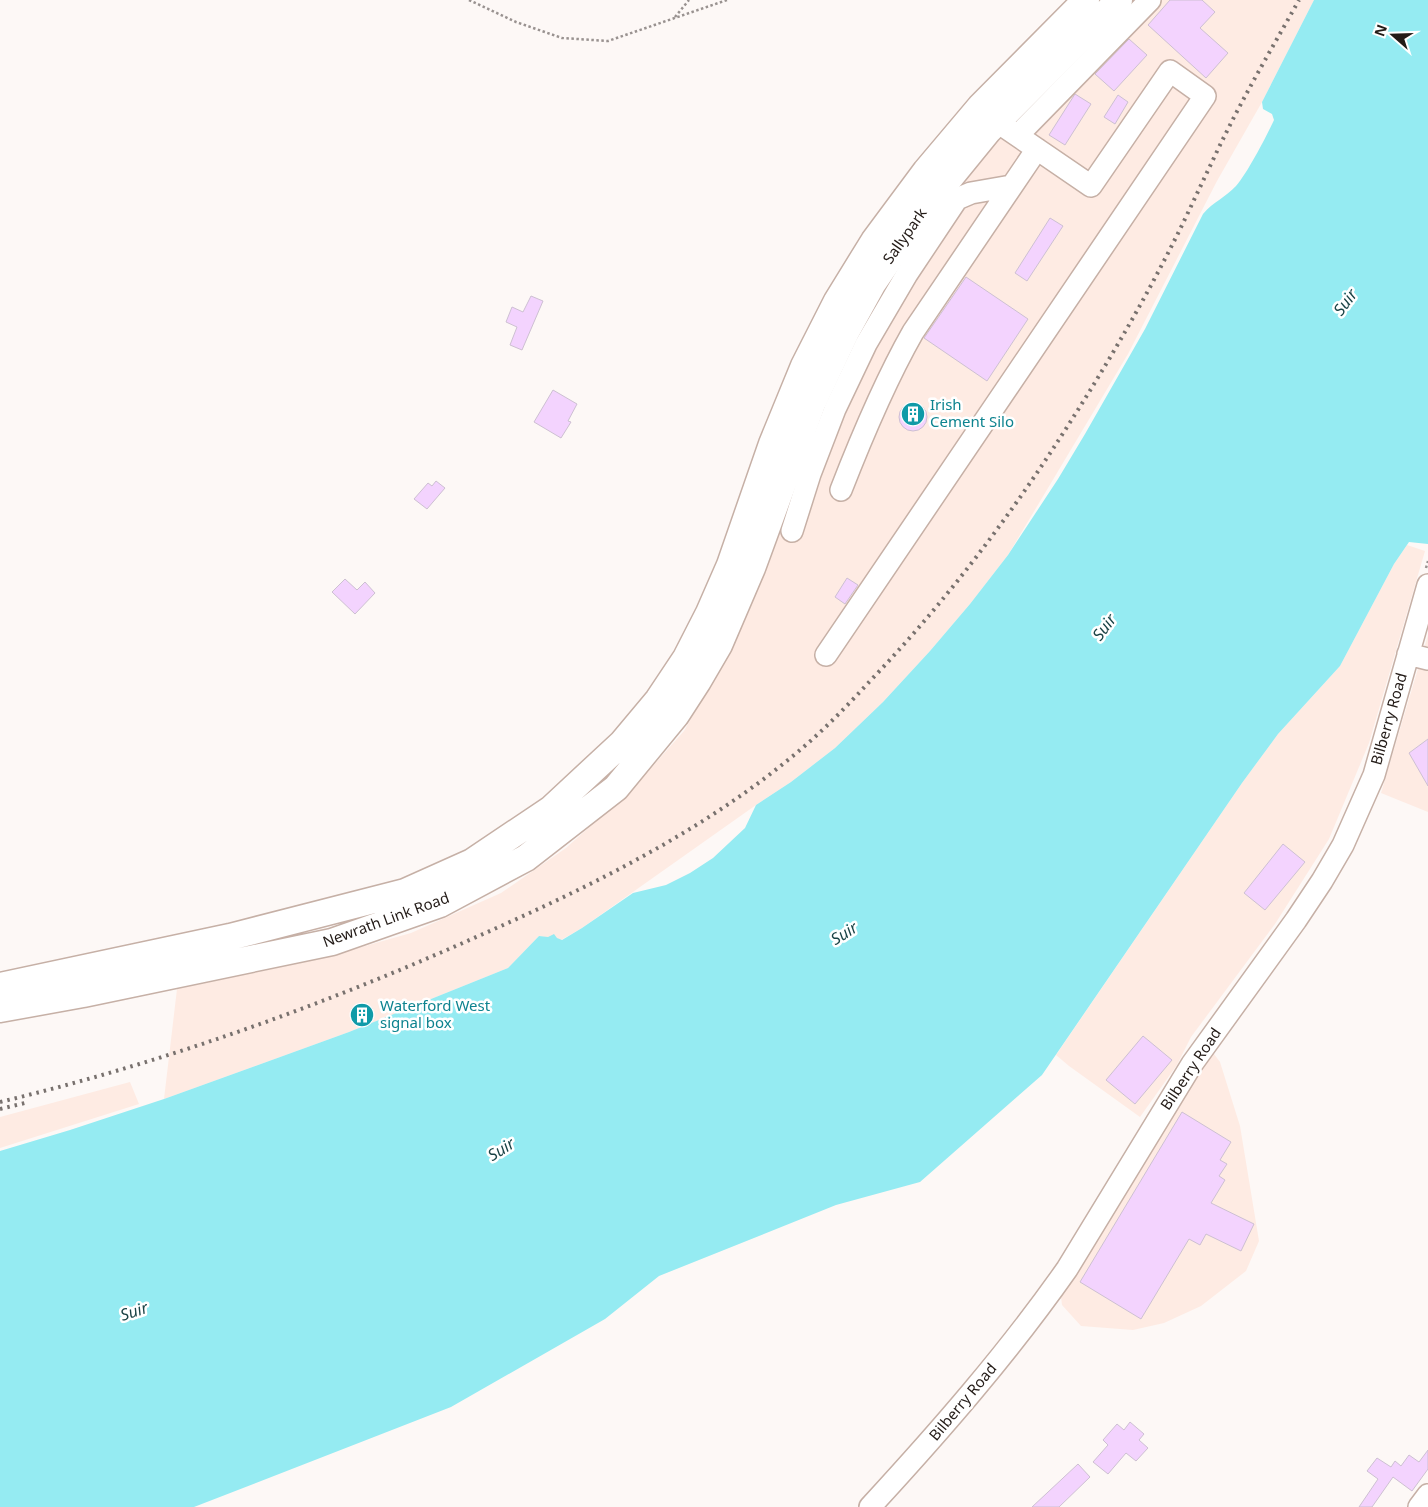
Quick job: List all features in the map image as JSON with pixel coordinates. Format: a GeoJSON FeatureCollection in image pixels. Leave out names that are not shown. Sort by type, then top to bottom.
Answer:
{"type":"FeatureCollection","features":[{"type":"Feature","properties":{"kind":"main road","name":"Sallypark"},"geometry":{"type":"LineString","coordinates":[[988,114],[1086,0]]}},
{"type":"Feature","properties":{"kind":"main road","name":"Sallypark"},"geometry":{"type":"LineString","coordinates":[[770,521],[786,407],[815,343],[861,261],[893,214],[926,171],[988,114],[1119,0]]}},
{"type":"Feature","properties":{"kind":"main road","name":"Newrath Link Road"},"geometry":{"type":"LineString","coordinates":[[0,986],[230,936],[405,892],[472,862],[551,809],[622,743],[658,700],[686,658],[709,613],[730,565],[770,521]]}},
{"type":"Feature","properties":{"kind":"main road","name":"Newrath Link Road"},"geometry":{"type":"LineString","coordinates":[[0,1009],[83,994],[332,942],[440,904],[526,858],[616,788],[676,715],[708,664],[729,623],[770,521]]}},
{"type":"Feature","properties":{"kind":"street"},"geometry":{"type":"LineString","coordinates":[[1018,135],[1150,0]]}},
{"type":"Feature","properties":{"kind":"street"},"geometry":{"type":"LineString","coordinates":[[826,655],[1205,96],[1170,71],[1091,186],[988,114]]}},
{"type":"Feature","properties":{"kind":"street"},"geometry":{"type":"LineString","coordinates":[[841,490],[871,415],[913,332],[1037,149]]}},
{"type":"Feature","properties":{"kind":"street"},"geometry":{"type":"LineString","coordinates":[[770,521],[813,466],[835,409],[866,344],[907,274],[957,200],[972,193],[1011,186]]}},
{"type":"Feature","properties":{"kind":"street","name":"Bilberry Road"},"geometry":{"type":"LineString","coordinates":[[870,1507],[944,1425],[1023,1330],[1045,1300],[1192,1064],[1322,881],[1355,819],[1374,775],[1428,585]]}},
{"type":"Feature","properties":{"kind":"street"},"geometry":{"type":"LineString","coordinates":[[1408,654],[1428,659]]}},
{"type":"Feature","properties":{"kind":"street"},"geometry":{"type":"LineString","coordinates":[[1419,1507],[1428,1495]]}},
{"type":"Feature","properties":{"kind":"path"},"geometry":{"type":"LineString","coordinates":[[469,0],[516,22],[562,38],[608,41],[727,0]]}},
{"type":"Feature","properties":{"kind":"path"},"geometry":{"type":"LineString","coordinates":[[674,18],[689,0]]}},
{"type":"Feature","properties":{"kind":"shaded area"},"geometry":{"type":"Polygon","coordinates":[[[1137,0],[1314,0],[1262,102],[1217,181],[1128,354],[1008,555],[930,651],[883,702],[835,748],[791,782],[582,928],[561,940],[539,936],[508,968],[349,1032],[164,1099],[177,989],[319,959],[411,933],[501,893],[566,848],[635,786],[684,731],[737,636],[769,561],[804,457],[859,330],[913,242],[976,157],[1137,0]]]}},
{"type":"Feature","properties":{"kind":"shaded area"},"geometry":{"type":"Polygon","coordinates":[[[1407,545],[1425,551],[1369,743],[1329,839],[1275,924],[1191,1037],[1177,1065],[1140,1117],[1056,1055],[1242,783],[1278,734],[1340,666],[1394,564],[1407,545]]]}},
{"type":"Feature","properties":{"kind":"shaded area"},"geometry":{"type":"Polygon","coordinates":[[[1428,635],[1428,812],[1381,793],[1428,635]]]}},
{"type":"Feature","properties":{"kind":"shaded area"},"geometry":{"type":"Polygon","coordinates":[[[1211,1050],[1220,1062],[1240,1126],[1259,1241],[1246,1271],[1201,1306],[1164,1323],[1133,1330],[1081,1326],[1062,1305],[1060,1289],[1211,1050]]]}},
{"type":"Feature","properties":{"kind":"shaded area"},"geometry":{"type":"Polygon","coordinates":[[[130,1082],[139,1104],[0,1148],[0,1117],[130,1082]]]}},
{"type":"Feature","properties":{"kind":"water","name":"Suir"},"geometry":{"type":"Polygon","coordinates":[[[1314,0],[1428,0],[1428,544],[1409,542],[1394,564],[1340,666],[1278,734],[1242,783],[1042,1075],[920,1182],[836,1205],[659,1276],[605,1319],[451,1407],[194,1507],[0,1507],[0,1151],[164,1099],[349,1032],[508,968],[539,936],[548,937],[554,934],[562,940],[633,893],[666,885],[690,873],[713,858],[745,828],[756,805],[791,782],[835,748],[883,702],[970,604],[1008,555],[1085,434],[1145,329],[1203,214],[1236,186],[1256,154],[1274,120],[1272,114],[1263,109],[1262,102],[1314,0]]]}},
{"type":"Feature","properties":{"kind":"building"},"geometry":{"type":"Polygon","coordinates":[[[1170,0],[1202,0],[1215,12],[1200,28],[1228,53],[1206,78],[1148,25],[1170,0]]]}},
{"type":"Feature","properties":{"kind":"building"},"geometry":{"type":"Polygon","coordinates":[[[1129,39],[1147,55],[1114,91],[1095,74],[1129,39]]]}},
{"type":"Feature","properties":{"kind":"building"},"geometry":{"type":"Polygon","coordinates":[[[1075,94],[1091,104],[1065,145],[1049,135],[1075,94]]]}},
{"type":"Feature","properties":{"kind":"building"},"geometry":{"type":"Polygon","coordinates":[[[1118,95],[1128,102],[1115,124],[1104,117],[1118,95]]]}},
{"type":"Feature","properties":{"kind":"building"},"geometry":{"type":"Polygon","coordinates":[[[1050,218],[1063,226],[1027,281],[1015,273],[1050,218]]]}},
{"type":"Feature","properties":{"kind":"building"},"geometry":{"type":"Polygon","coordinates":[[[966,277],[1028,319],[987,381],[924,338],[966,277]]]}},
{"type":"Feature","properties":{"kind":"building"},"geometry":{"type":"Polygon","coordinates":[[[531,296],[543,301],[522,350],[510,345],[517,327],[506,322],[512,307],[523,312],[531,296]]]}},
{"type":"Feature","properties":{"kind":"building"},"geometry":{"type":"Polygon","coordinates":[[[553,390],[577,404],[568,421],[571,422],[561,438],[534,422],[553,390]]]}},
{"type":"Feature","properties":{"kind":"building","name":"Irish Cement Silo"},"geometry":{"type":"Polygon","coordinates":[[[913,403],[923,407],[927,417],[923,427],[913,431],[903,427],[899,417],[903,407],[913,403]]]}},
{"type":"Feature","properties":{"kind":"building"},"geometry":{"type":"Polygon","coordinates":[[[436,481],[445,488],[427,509],[414,499],[428,483],[432,486],[436,481]]]}},
{"type":"Feature","properties":{"kind":"building"},"geometry":{"type":"Polygon","coordinates":[[[847,578],[858,585],[845,604],[835,597],[847,578]]]}},
{"type":"Feature","properties":{"kind":"building"},"geometry":{"type":"Polygon","coordinates":[[[345,579],[357,590],[365,582],[375,593],[355,614],[332,592],[345,579]]]}},
{"type":"Feature","properties":{"kind":"building"},"geometry":{"type":"Polygon","coordinates":[[[1428,739],[1428,786],[1409,753],[1428,739]]]}},
{"type":"Feature","properties":{"kind":"building"},"geometry":{"type":"Polygon","coordinates":[[[1283,844],[1305,862],[1265,910],[1244,893],[1283,844]]]}},
{"type":"Feature","properties":{"kind":"building","name":"Waterford West signal box"},"geometry":{"type":"Polygon","coordinates":[[[368,1005],[372,1018],[355,1024],[351,1012],[368,1005]]]}},
{"type":"Feature","properties":{"kind":"building"},"geometry":{"type":"Polygon","coordinates":[[[1143,1036],[1172,1060],[1135,1104],[1106,1080],[1143,1036]]]}},
{"type":"Feature","properties":{"kind":"building"},"geometry":{"type":"Polygon","coordinates":[[[1182,1112],[1231,1142],[1220,1160],[1227,1164],[1219,1176],[1225,1180],[1211,1203],[1254,1224],[1241,1251],[1206,1234],[1200,1245],[1189,1239],[1141,1319],[1080,1282],[1182,1112]]]}},
{"type":"Feature","properties":{"kind":"building"},"geometry":{"type":"Polygon","coordinates":[[[1130,1422],[1144,1434],[1139,1440],[1148,1448],[1136,1461],[1126,1453],[1108,1474],[1093,1462],[1108,1445],[1103,1440],[1117,1424],[1124,1430],[1130,1422]]]}},
{"type":"Feature","properties":{"kind":"building"},"geometry":{"type":"Polygon","coordinates":[[[1428,1450],[1428,1469],[1412,1491],[1393,1477],[1372,1507],[1359,1507],[1378,1479],[1367,1471],[1377,1458],[1391,1467],[1395,1461],[1401,1466],[1409,1455],[1419,1462],[1428,1450]]]}},
{"type":"Feature","properties":{"kind":"building"},"geometry":{"type":"Polygon","coordinates":[[[1078,1464],[1090,1477],[1059,1507],[1032,1507],[1078,1464]]]}},
{"type":"Feature","properties":{"kind":"railway"},"geometry":{"type":"LineString","coordinates":[[0,1102],[124,1069],[185,1050],[305,1007],[424,960],[566,896],[648,853],[727,805],[800,750],[845,708],[921,625],[970,566],[1037,473],[1087,396],[1142,303],[1177,236],[1232,121],[1299,0]]}},
{"type":"Feature","properties":{"kind":"railway"},"geometry":{"type":"LineString","coordinates":[[0,1109],[29,1102]]}},
{"type":"Feature","properties":{"kind":"place","name":"Irish Cement Silo"},"geometry":{"type":"Point","coordinates":[913,414]}},
{"type":"Feature","properties":{"kind":"place","name":"Waterford West signal box"},"geometry":{"type":"Point","coordinates":[362,1015]}}]}
